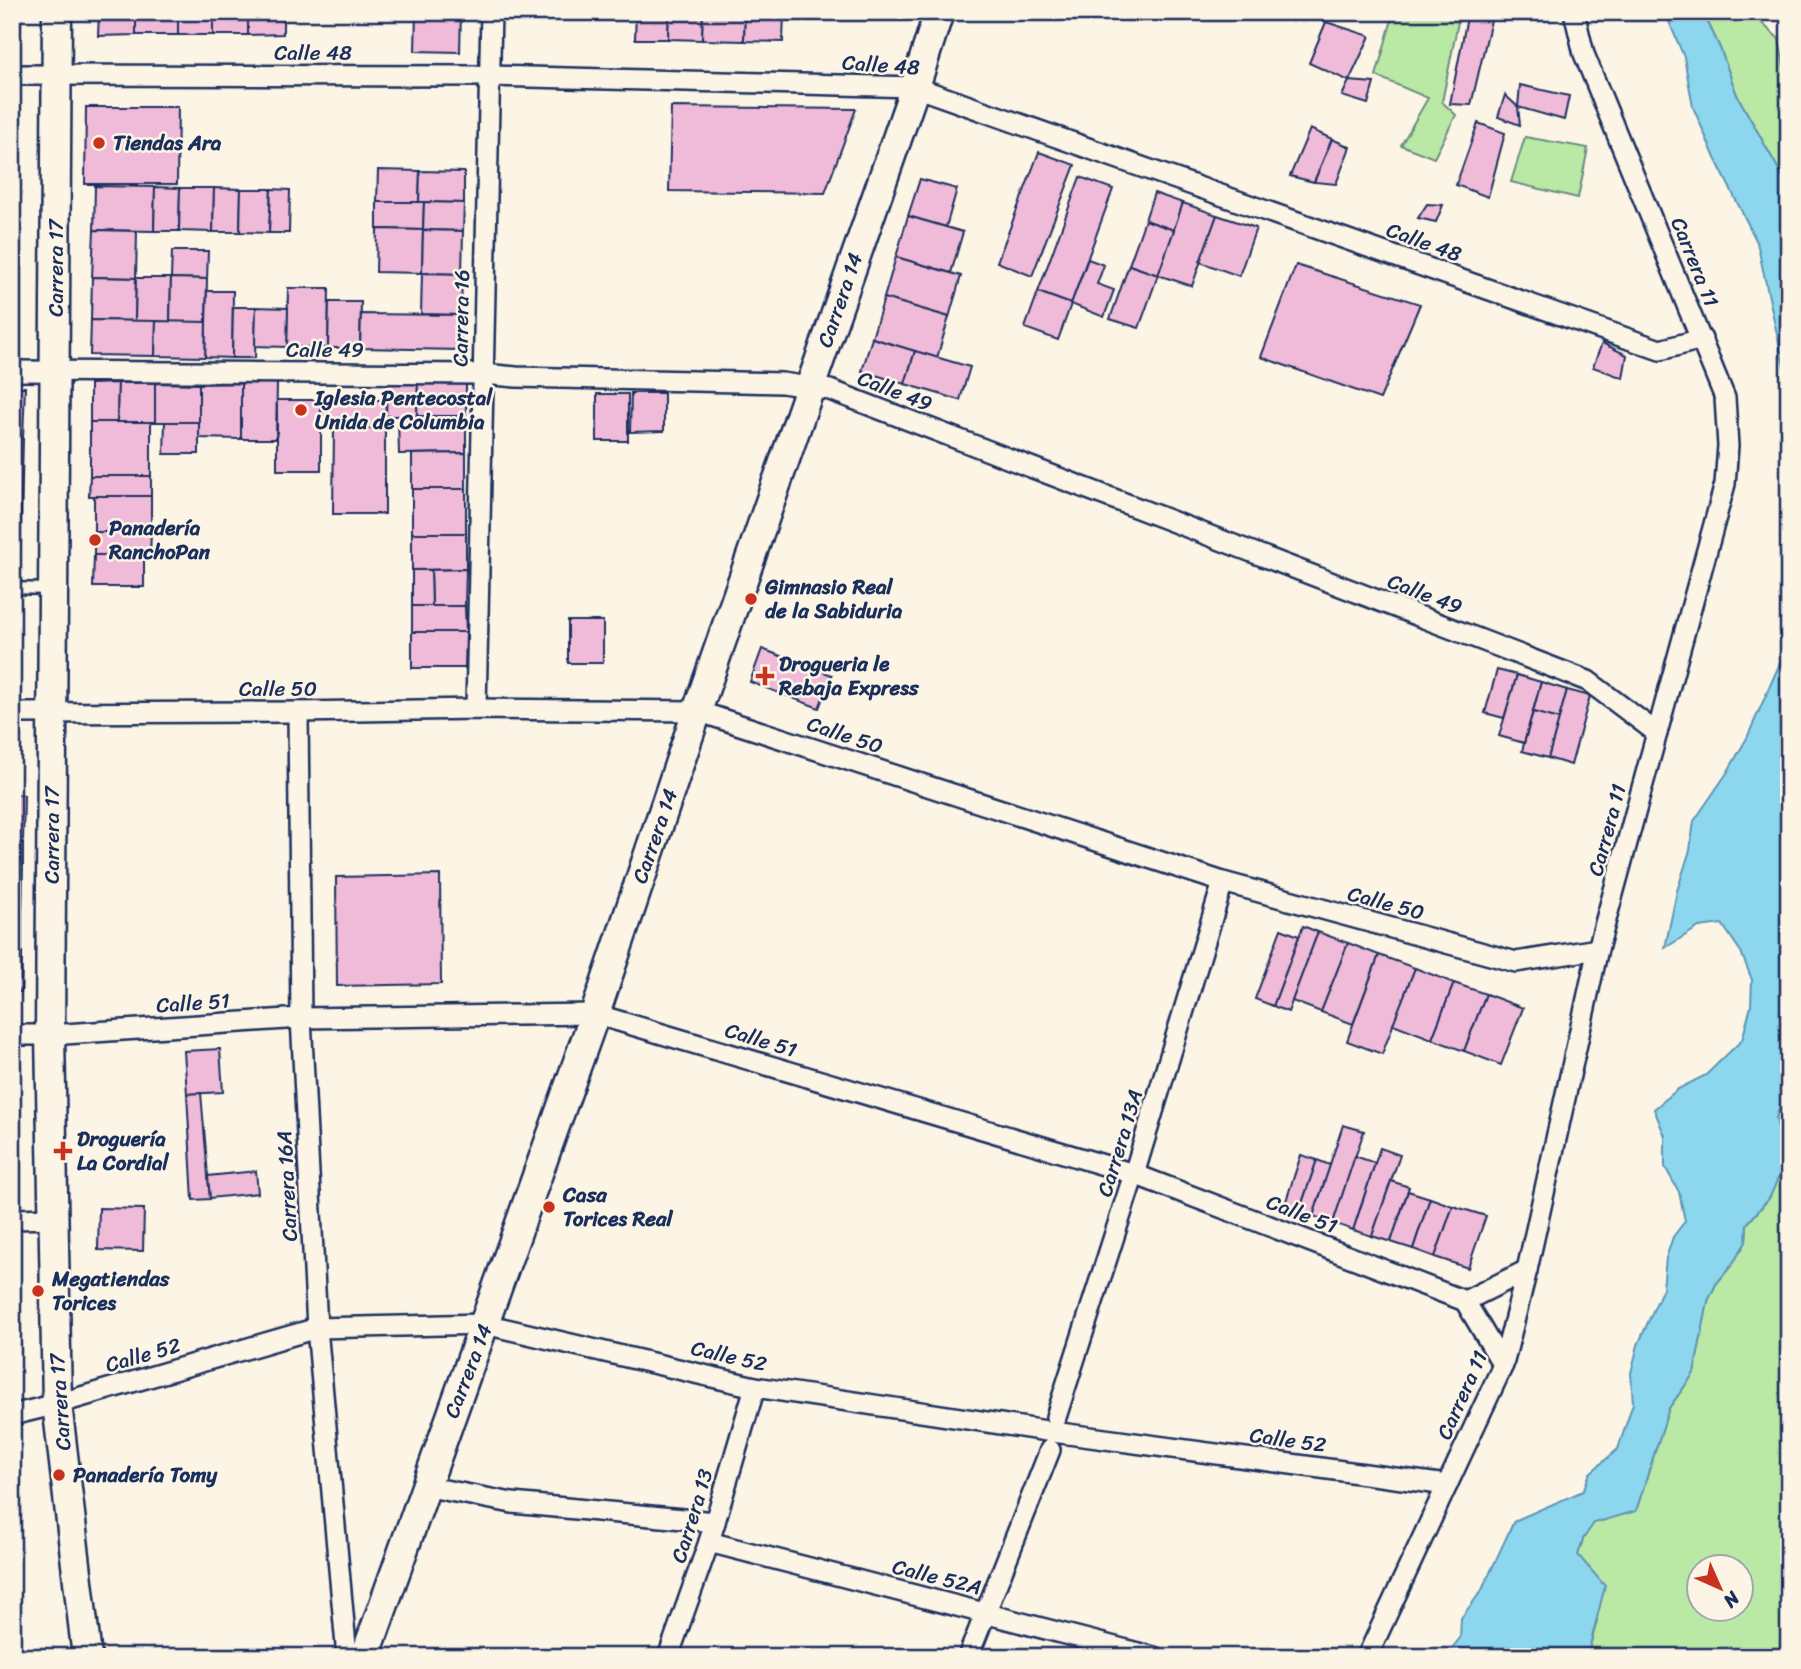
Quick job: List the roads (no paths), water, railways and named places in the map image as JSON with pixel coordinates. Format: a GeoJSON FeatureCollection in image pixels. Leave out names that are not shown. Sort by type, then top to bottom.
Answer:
{"type":"FeatureCollection","features":[{"type":"Feature","properties":{"kind":"main road","name":"Carrera 17"},"geometry":{"type":"LineString","coordinates":[[57,12],[50,1035],[57,1404],[87,1657]]}},
{"type":"Feature","properties":{"kind":"main road","name":"Carrera 14"},"geometry":{"type":"LineString","coordinates":[[365,1657],[595,1014],[696,711],[939,12]]}},
{"type":"Feature","properties":{"kind":"street","name":"Carrera 16"},"geometry":{"type":"LineString","coordinates":[[476,709],[491,12]]}},
{"type":"Feature","properties":{"kind":"street","name":"Carrera 11"},"geometry":{"type":"LineString","coordinates":[[1367,1657],[1503,1365],[1527,1270],[1598,949],[1725,484],[1728,446],[1725,398],[1584,54],[1574,12]]}},
{"type":"Feature","properties":{"kind":"street","name":"Calle 48"},"geometry":{"type":"LineString","coordinates":[[12,75],[490,76],[915,87],[1660,350],[1702,339]]}},
{"type":"Feature","properties":{"kind":"street","name":"Calle 49"},"geometry":{"type":"LineString","coordinates":[[12,372],[482,374],[782,383],[830,390],[1588,681],[1657,733]]}},
{"type":"Feature","properties":{"kind":"street","name":"Calle 50"},"geometry":{"type":"LineString","coordinates":[[12,713],[476,709],[696,711],[1223,882],[1517,962],[1598,949]]}},
{"type":"Feature","properties":{"kind":"street","name":"Carrera 16A"},"geometry":{"type":"LineString","coordinates":[[298,712],[301,1018],[317,1328],[347,1657]]}},
{"type":"Feature","properties":{"kind":"street","name":"Carrera 13A"},"geometry":{"type":"LineString","coordinates":[[1056,1417],[1223,882]]}},
{"type":"Feature","properties":{"kind":"street","name":"Calle 51"},"geometry":{"type":"LineString","coordinates":[[12,1035],[50,1035],[301,1018],[595,1014],[1134,1174],[1465,1301]]}},
{"type":"Feature","properties":{"kind":"street"},"geometry":{"type":"LineString","coordinates":[[12,1219],[54,1218]]}},
{"type":"Feature","properties":{"kind":"street"},"geometry":{"type":"LineString","coordinates":[[1503,1365],[1465,1301],[1527,1270]]}},
{"type":"Feature","properties":{"kind":"street","name":"Calle 52"},"geometry":{"type":"LineString","coordinates":[[12,1415],[317,1328],[485,1324],[755,1387],[1053,1432],[1447,1485]]}},
{"type":"Feature","properties":{"kind":"street","name":"Carrera 13"},"geometry":{"type":"LineString","coordinates":[[668,1657],[709,1542],[755,1387]]}},
{"type":"Feature","properties":{"kind":"street"},"geometry":{"type":"LineString","coordinates":[[968,1657],[1050,1450]]}},
{"type":"Feature","properties":{"kind":"street"},"geometry":{"type":"LineString","coordinates":[[424,1486],[512,1503],[715,1522]]}},
{"type":"Feature","properties":{"kind":"street","name":"Calle 52A"},"geometry":{"type":"LineString","coordinates":[[709,1542],[1154,1657]]}},
{"type":"Feature","properties":{"kind":"lane"},"geometry":{"type":"LineString","coordinates":[[12,588],[54,589]]}},
{"type":"Feature","properties":{"kind":"water"},"geometry":{"type":"Polygon","coordinates":[[[1665,12],[1703,12],[1737,95],[1789,188],[1789,390],[1757,242],[1693,107],[1684,57],[1665,12]]]}},
{"type":"Feature","properties":{"kind":"water"},"geometry":{"type":"Polygon","coordinates":[[[1789,607],[1789,1080],[1776,1118],[1784,1150],[1779,1176],[1770,1197],[1747,1224],[1746,1242],[1716,1284],[1708,1301],[1694,1373],[1669,1408],[1636,1511],[1594,1523],[1583,1539],[1578,1555],[1605,1586],[1587,1657],[1445,1657],[1460,1638],[1461,1618],[1482,1590],[1514,1521],[1583,1491],[1590,1473],[1618,1449],[1633,1403],[1631,1373],[1638,1345],[1663,1288],[1666,1258],[1673,1237],[1685,1221],[1679,1192],[1665,1167],[1665,1136],[1654,1109],[1678,1089],[1706,1075],[1742,1040],[1751,1006],[1752,980],[1741,952],[1722,924],[1699,927],[1665,948],[1677,891],[1690,850],[1694,821],[1747,738],[1784,654],[1789,607]]]}},
{"type":"Feature","properties":{"kind":"place","name":"Tiendas Ara"},"geometry":{"type":"Point","coordinates":[99,143]}},
{"type":"Feature","properties":{"kind":"place","name":"Iglesia Pentecostal Unida de Columbia"},"geometry":{"type":"Point","coordinates":[301,410]}},
{"type":"Feature","properties":{"kind":"place","name":"Panadería RanchoPan"},"geometry":{"type":"Point","coordinates":[95,540]}},
{"type":"Feature","properties":{"kind":"place","name":"Gimnasio Real de la Sabiduria"},"geometry":{"type":"Point","coordinates":[751,599]}},
{"type":"Feature","properties":{"kind":"place","name":"Drogueria le Rebaja Express"},"geometry":{"type":"Point","coordinates":[765,676]}},
{"type":"Feature","properties":{"kind":"place","name":"Droguería La Cordial"},"geometry":{"type":"Point","coordinates":[63,1151]}},
{"type":"Feature","properties":{"kind":"place","name":"Casa Torices Real"},"geometry":{"type":"Point","coordinates":[549,1207]}},
{"type":"Feature","properties":{"kind":"place","name":"Megatiendas Torices"},"geometry":{"type":"Point","coordinates":[38,1291]}},
{"type":"Feature","properties":{"kind":"place","name":"Panadería Tomy"},"geometry":{"type":"Point","coordinates":[59,1475]}}]}
